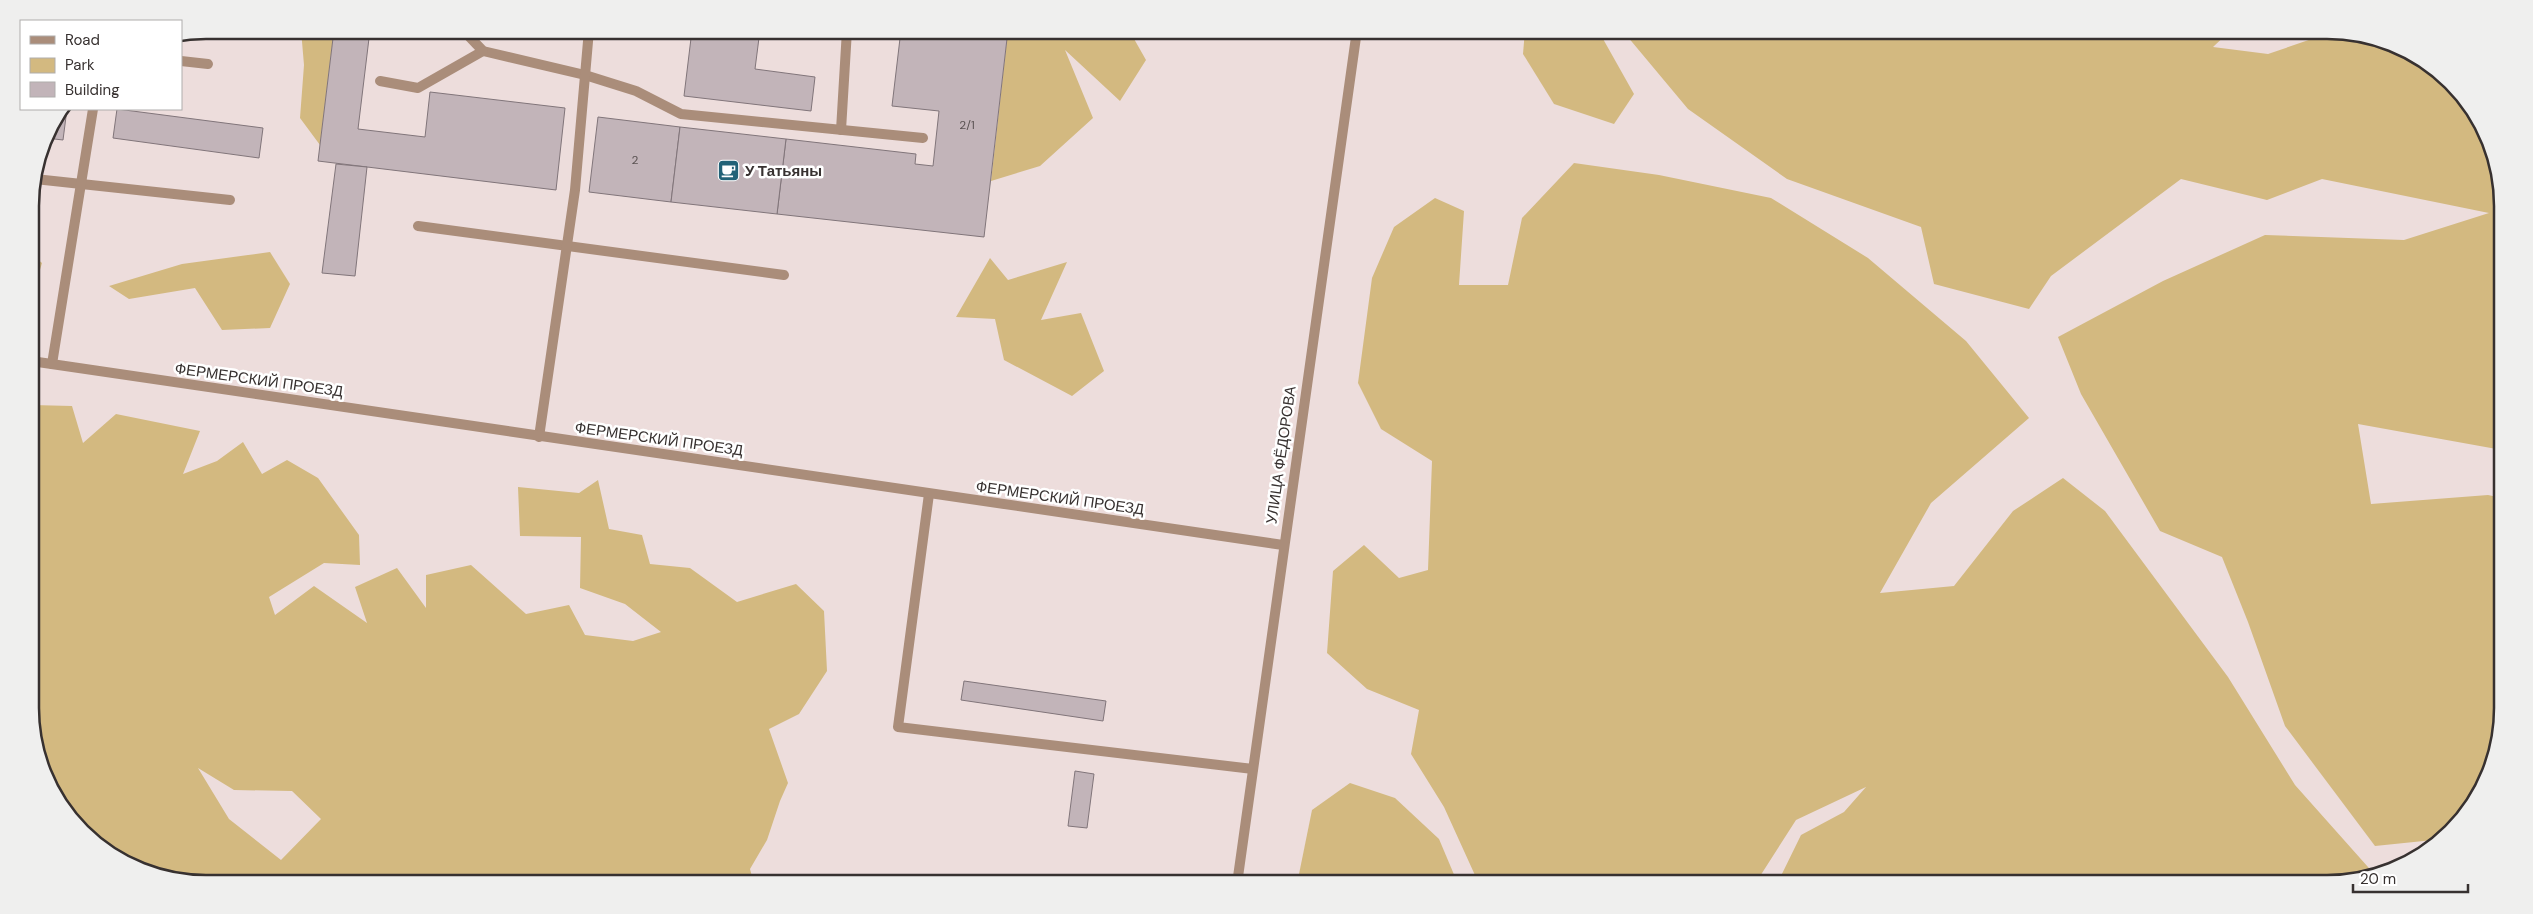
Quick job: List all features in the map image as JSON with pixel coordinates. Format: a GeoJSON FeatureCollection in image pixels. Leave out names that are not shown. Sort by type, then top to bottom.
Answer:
{"type":"FeatureCollection","features":[{"type":"Feature","properties":{"kind":"street"},"geometry":{"type":"LineString","coordinates":[[473,39],[484,51],[585,75],[636,91],[682,114],[923,138]]}},
{"type":"Feature","properties":{"kind":"street"},"geometry":{"type":"LineString","coordinates":[[539,437],[575,190],[588,39]]}},
{"type":"Feature","properties":{"kind":"street"},"geometry":{"type":"LineString","coordinates":[[841,130],[846,39]]}},
{"type":"Feature","properties":{"kind":"street","name":"УЛИЦА ФЁДОРОВА"},"geometry":{"type":"LineString","coordinates":[[1238,875],[1356,39]]}},
{"type":"Feature","properties":{"kind":"street"},"geometry":{"type":"LineString","coordinates":[[380,81],[418,88],[484,51]]}},
{"type":"Feature","properties":{"kind":"street"},"geometry":{"type":"LineString","coordinates":[[182,61],[208,64]]}},
{"type":"Feature","properties":{"kind":"street"},"geometry":{"type":"LineString","coordinates":[[52,364],[92,110]]}},
{"type":"Feature","properties":{"kind":"street"},"geometry":{"type":"LineString","coordinates":[[41,180],[230,200]]}},
{"type":"Feature","properties":{"kind":"street"},"geometry":{"type":"LineString","coordinates":[[418,226],[784,275]]}},
{"type":"Feature","properties":{"kind":"street","name":"ФЕРМЕРСКИЙ ПРОЕЗД"},"geometry":{"type":"LineString","coordinates":[[39,362],[1283,546]]}},
{"type":"Feature","properties":{"kind":"street"},"geometry":{"type":"LineString","coordinates":[[929,494],[898,727],[1253,769]]}},
{"type":"Feature","properties":{"kind":"green space"},"geometry":{"type":"Polygon","coordinates":[[[302,39],[333,39],[320,145],[300,118],[304,65],[302,39]]]}},
{"type":"Feature","properties":{"kind":"green space"},"geometry":{"type":"Polygon","coordinates":[[[1007,39],[1134,39],[1146,60],[1120,101],[1065,50],[1093,118],[1040,166],[991,181],[1007,39]]]}},
{"type":"Feature","properties":{"kind":"green space"},"geometry":{"type":"Polygon","coordinates":[[[1524,39],[1603,39],[1634,94],[1614,124],[1554,104],[1523,54],[1524,39]]]}},
{"type":"Feature","properties":{"kind":"green space"},"geometry":{"type":"Polygon","coordinates":[[[1630,39],[2221,39],[2213,47],[2268,54],[2312,39],[2349,40],[2370,44],[2401,56],[2437,80],[2460,104],[2472,122],[2482,142],[2493,184],[2494,449],[2358,424],[2371,504],[2488,495],[2494,496],[2494,719],[2491,741],[2485,762],[2477,782],[2460,810],[2430,840],[2375,846],[2285,726],[2248,622],[2222,557],[2160,531],[2081,394],[2058,337],[2163,281],[2265,235],[2404,240],[2489,213],[2322,179],[2267,200],[2181,179],[2051,276],[2029,309],[1934,284],[1921,227],[1787,179],[1688,109],[1630,39]]]}},
{"type":"Feature","properties":{"kind":"green space"},"geometry":{"type":"Polygon","coordinates":[[[1574,163],[1659,175],[1771,198],[1868,258],[1966,341],[2029,418],[1931,503],[1880,593],[1954,586],[2013,511],[2063,478],[2105,511],[2228,677],[2295,785],[2370,869],[2338,875],[1781,875],[1801,835],[1844,812],[1866,787],[1796,820],[1761,875],[1475,875],[1444,807],[1411,754],[1419,710],[1367,689],[1327,653],[1333,571],[1364,545],[1399,578],[1428,570],[1432,461],[1381,429],[1358,383],[1372,278],[1394,227],[1435,198],[1464,211],[1459,285],[1508,285],[1522,218],[1574,163]]]}},
{"type":"Feature","properties":{"kind":"green space"},"geometry":{"type":"Polygon","coordinates":[[[270,252],[290,284],[270,328],[222,330],[195,288],[129,299],[109,286],[182,264],[270,252]]]}},
{"type":"Feature","properties":{"kind":"green space"},"geometry":{"type":"Polygon","coordinates":[[[990,258],[1008,280],[1067,262],[1041,320],[1081,313],[1104,371],[1072,396],[1004,360],[995,319],[956,317],[990,258]]]}},
{"type":"Feature","properties":{"kind":"green space"},"geometry":{"type":"Polygon","coordinates":[[[39,261],[42,263],[39,273],[39,261]]]}},
{"type":"Feature","properties":{"kind":"green space"},"geometry":{"type":"Polygon","coordinates":[[[39,405],[72,406],[83,443],[116,414],[200,431],[183,474],[217,461],[243,442],[262,474],[287,460],[318,478],[359,535],[360,565],[324,563],[269,597],[275,615],[314,586],[367,623],[355,587],[397,568],[426,608],[426,575],[471,565],[526,614],[569,605],[585,635],[633,641],[661,632],[625,604],[580,588],[581,537],[520,536],[518,487],[579,493],[598,480],[609,529],[642,535],[650,564],[690,568],[737,602],[796,584],[824,611],[827,671],[799,714],[769,729],[788,783],[767,840],[750,869],[752,875],[195,875],[173,872],[152,866],[132,858],[113,847],[80,818],[67,801],[56,782],[42,741],[39,719],[39,405]],[[198,768],[229,819],[281,860],[321,819],[292,791],[234,790],[198,768]]]}},
{"type":"Feature","properties":{"kind":"green space"},"geometry":{"type":"Polygon","coordinates":[[[1350,783],[1395,798],[1439,839],[1454,875],[1299,875],[1312,810],[1350,783]]]}},
{"type":"Feature","properties":{"kind":"building"},"geometry":{"type":"Polygon","coordinates":[[[333,39],[369,39],[358,129],[425,137],[430,92],[565,108],[556,190],[318,161],[333,39]]]}},
{"type":"Feature","properties":{"kind":"building"},"geometry":{"type":"Polygon","coordinates":[[[691,39],[759,39],[755,69],[815,77],[811,111],[684,96],[691,39]]]}},
{"type":"Feature","properties":{"kind":"building"},"geometry":{"type":"Polygon","coordinates":[[[900,39],[1007,39],[984,237],[777,214],[786,139],[916,154],[915,164],[933,166],[939,111],[892,106],[900,39]]]}},
{"type":"Feature","properties":{"kind":"building"},"geometry":{"type":"Polygon","coordinates":[[[117,110],[263,128],[259,158],[113,138],[117,110]]]}},
{"type":"Feature","properties":{"kind":"building"},"geometry":{"type":"Polygon","coordinates":[[[66,114],[63,140],[53,139],[66,114]]]}},
{"type":"Feature","properties":{"kind":"building"},"geometry":{"type":"Polygon","coordinates":[[[598,117],[680,127],[671,202],[589,192],[598,117]]]}},
{"type":"Feature","properties":{"kind":"building","name":"У Татьяны"},"geometry":{"type":"Polygon","coordinates":[[[680,127],[786,139],[777,214],[671,202],[680,127]]]}},
{"type":"Feature","properties":{"kind":"building"},"geometry":{"type":"Polygon","coordinates":[[[336,164],[367,167],[355,276],[322,273],[336,164]]]}},
{"type":"Feature","properties":{"kind":"building"},"geometry":{"type":"Polygon","coordinates":[[[964,681],[1106,701],[1103,721],[961,700],[964,681]]]}},
{"type":"Feature","properties":{"kind":"building"},"geometry":{"type":"Polygon","coordinates":[[[1075,771],[1094,774],[1087,828],[1068,826],[1075,771]]]}},
{"type":"Feature","properties":{"kind":"place","name":"У Татьяны"},"geometry":{"type":"Point","coordinates":[729,171]}}]}
